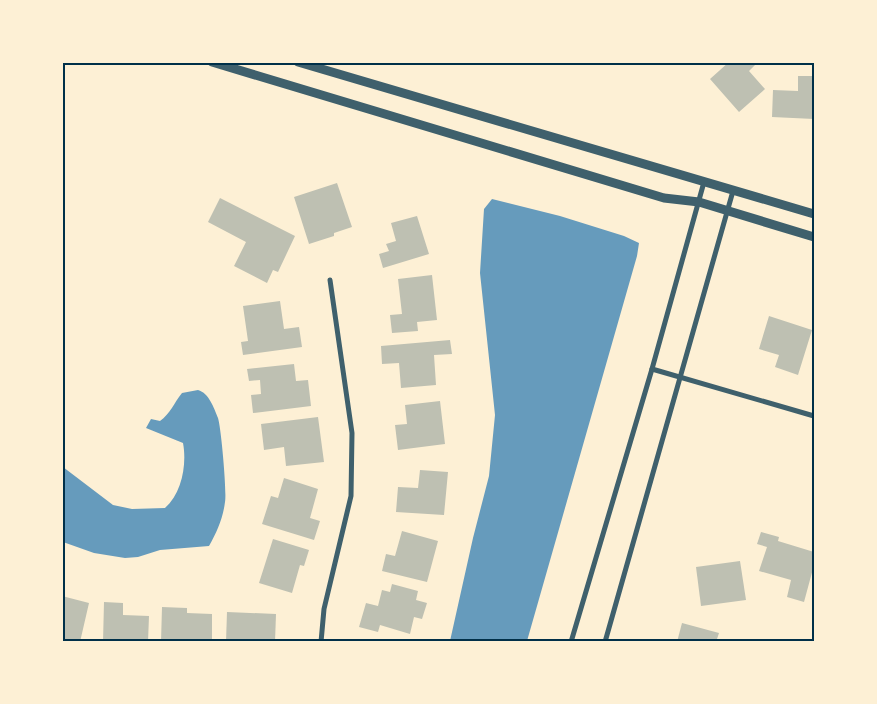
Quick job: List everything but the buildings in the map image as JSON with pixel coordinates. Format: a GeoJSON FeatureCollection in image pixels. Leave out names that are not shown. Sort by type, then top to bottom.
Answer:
{"type":"FeatureCollection","features":[{"type":"Feature","properties":{"kind":"street"},"geometry":{"type":"LineString","coordinates":[[212,62],[664,198],[699,202],[814,237]]}},
{"type":"Feature","properties":{"kind":"street"},"geometry":{"type":"LineString","coordinates":[[298,62],[814,214]]}},
{"type":"Feature","properties":{"kind":"street"},"geometry":{"type":"LineString","coordinates":[[571,642],[652,369],[704,182]]}},
{"type":"Feature","properties":{"kind":"street"},"geometry":{"type":"LineString","coordinates":[[605,642],[733,191]]}},
{"type":"Feature","properties":{"kind":"street"},"geometry":{"type":"LineString","coordinates":[[321,642],[324,609],[351,496],[352,433],[330,280]]}},
{"type":"Feature","properties":{"kind":"street"},"geometry":{"type":"LineString","coordinates":[[652,369],[814,416]]}},
{"type":"Feature","properties":{"kind":"water"},"geometry":{"type":"Polygon","coordinates":[[[492,199],[560,216],[624,236],[639,243],[637,256],[527,641],[450,641],[489,476],[495,415],[480,273],[484,209],[492,199]]]}},
{"type":"Feature","properties":{"kind":"water"},"geometry":{"type":"Polygon","coordinates":[[[198,390],[208,398],[218,418],[224,473],[224,508],[219,525],[209,546],[160,550],[138,557],[125,558],[94,553],[63,542],[63,467],[113,505],[132,509],[165,508],[171,502],[176,494],[184,469],[183,443],[146,428],[151,419],[160,421],[169,412],[182,393],[198,390]]]}}]}
